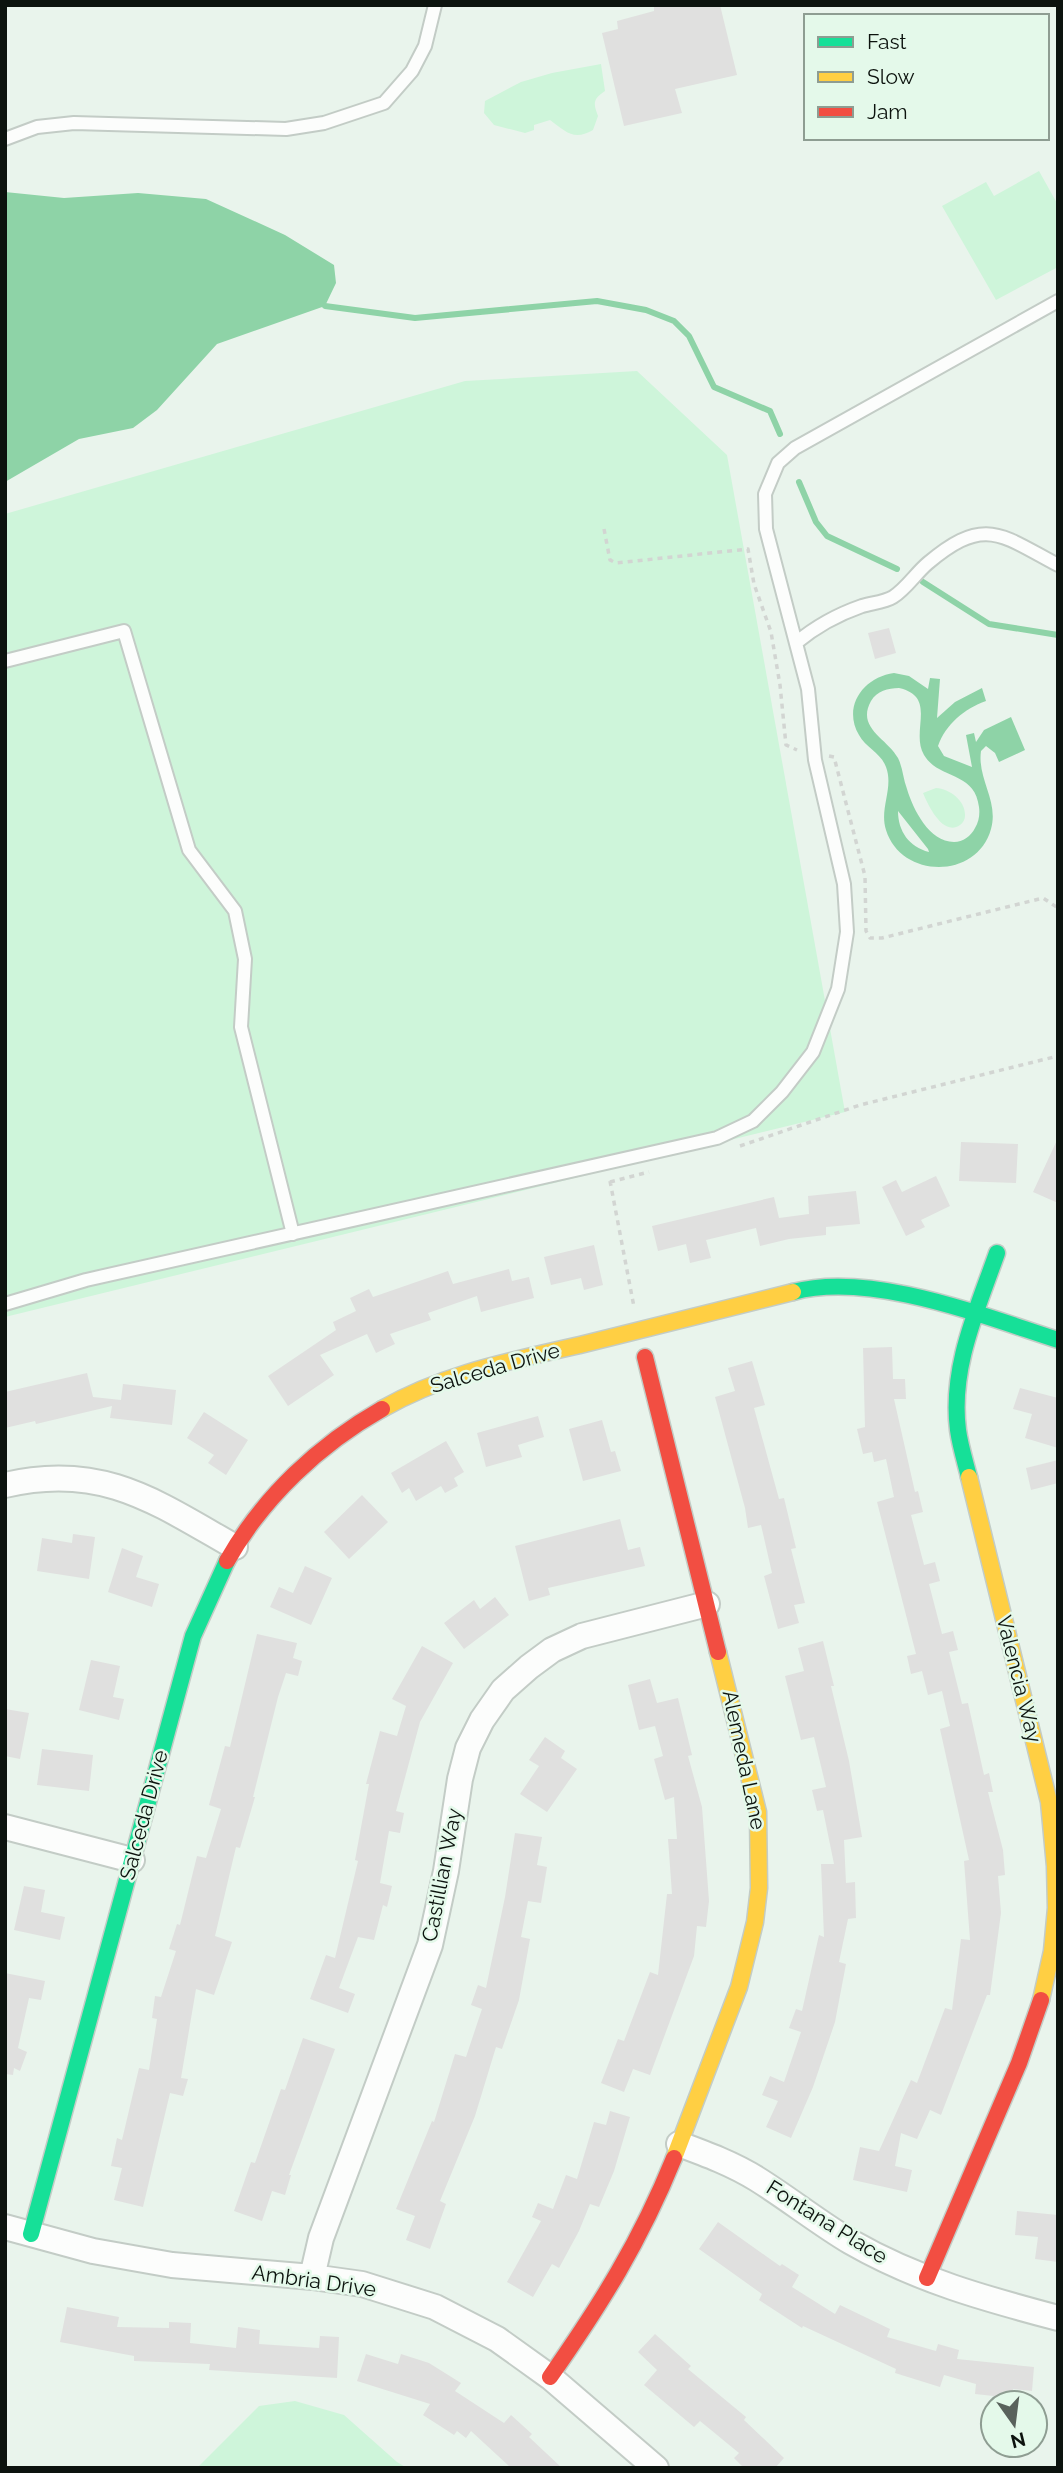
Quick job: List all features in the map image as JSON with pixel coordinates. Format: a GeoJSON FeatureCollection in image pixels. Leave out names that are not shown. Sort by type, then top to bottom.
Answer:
{"type":"FeatureCollection","features":[{"type":"Feature","properties":{"kind":"street","name":"Valencia Way"},"geometry":{"type":"LineString","coordinates":[[927,2278],[1035,2021],[1048,1972],[1057,1897],[1056,1846],[1049,1802],[958,1431],[958,1377],[997,1253]]}},
{"type":"Feature","properties":{"kind":"street","name":"Salceda Drive"},"geometry":{"type":"LineString","coordinates":[[30,2234],[193,1636],[209,1596],[235,1547],[252,1522],[315,1457],[346,1431],[380,1409],[460,1374],[799,1290],[832,1286],[898,1291],[1058,1340]]}},
{"type":"Feature","properties":{"kind":"street","name":"Alemeda Lane"},"geometry":{"type":"LineString","coordinates":[[550,2377],[610,2289],[635,2246],[738,1998],[756,1927],[761,1888],[762,1847],[758,1812],[645,1357]]}},
{"type":"Feature","properties":{"kind":"street"},"geometry":{"type":"LineString","coordinates":[[5,1485],[54,1479],[87,1480],[122,1488],[152,1499],[235,1547]]}},
{"type":"Feature","properties":{"kind":"street","name":"Castillian Way"},"geometry":{"type":"LineString","coordinates":[[312,2277],[321,2238],[430,1945],[446,1871],[460,1779],[468,1748],[482,1720],[503,1690],[552,1650],[582,1636],[708,1604]]}},
{"type":"Feature","properties":{"kind":"street"},"geometry":{"type":"LineString","coordinates":[[5,1827],[132,1860]]}},
{"type":"Feature","properties":{"kind":"street","name":"Fontana Place"},"geometry":{"type":"LineString","coordinates":[[679,2144],[757,2179],[850,2241],[890,2263],[968,2294],[1058,2318]]}},
{"type":"Feature","properties":{"kind":"street","name":"Ambria Drive"},"geometry":{"type":"LineString","coordinates":[[5,2227],[93,2251],[172,2265],[362,2284],[435,2306],[497,2339],[550,2377],[656,2468]]}},
{"type":"Feature","properties":{"kind":"lane"},"geometry":{"type":"LineString","coordinates":[[5,139],[37,127],[74,123],[286,129],[324,123],[384,103],[412,71],[425,46],[435,5]]}},
{"type":"Feature","properties":{"kind":"lane"},"geometry":{"type":"LineString","coordinates":[[5,1304],[86,1280],[717,1139],[753,1121],[782,1092],[813,1052],[838,989],[847,932],[844,884],[815,760],[808,689],[766,529],[765,494],[778,463],[795,448],[1058,301]]}},
{"type":"Feature","properties":{"kind":"lane"},"geometry":{"type":"LineString","coordinates":[[796,643],[831,620],[859,607],[893,597],[951,545],[977,533],[1002,535],[1058,565]]}},
{"type":"Feature","properties":{"kind":"lane"},"geometry":{"type":"LineString","coordinates":[[5,661],[124,631],[189,850],[235,911],[245,959],[241,1027],[293,1234]]}},
{"type":"Feature","properties":{"kind":"path"},"geometry":{"type":"LineString","coordinates":[[734,1148],[782,1134],[860,1105],[1058,1056]]}},
{"type":"Feature","properties":{"kind":"path"},"geometry":{"type":"LineString","coordinates":[[607,1163],[635,1309]]}},
{"type":"Feature","properties":{"kind":"path"},"geometry":{"type":"LineString","coordinates":[[610,1182],[660,1169]]}},
{"type":"Feature","properties":{"kind":"shaded area"},"geometry":{"type":"Polygon","coordinates":[[[601,64],[605,91],[596,99],[598,116],[593,130],[586,133],[570,134],[550,120],[534,125],[534,130],[525,133],[494,125],[484,113],[485,101],[521,82],[601,64]]]}},
{"type":"Feature","properties":{"kind":"shaded area"},"geometry":{"type":"Polygon","coordinates":[[[1039,171],[1058,205],[1058,267],[996,300],[942,206],[986,182],[994,196],[1039,171]]]}},
{"type":"Feature","properties":{"kind":"shaded area"},"geometry":{"type":"Polygon","coordinates":[[[5,192],[64,198],[138,193],[206,199],[285,235],[334,265],[336,283],[325,306],[217,344],[157,410],[133,428],[79,439],[5,482],[5,192]]]}},
{"type":"Feature","properties":{"kind":"shaded area"},"geometry":{"type":"Polygon","coordinates":[[[637,371],[727,455],[845,1112],[5,1317],[5,514],[465,381],[637,371]]]}},
{"type":"Feature","properties":{"kind":"shaded area"},"geometry":{"type":"Polygon","coordinates":[[[894,673],[909,676],[928,689],[930,678],[940,679],[937,718],[955,702],[982,688],[986,701],[957,718],[941,738],[938,746],[944,756],[972,767],[966,735],[974,733],[976,742],[984,730],[1011,717],[1025,750],[999,762],[995,753],[986,746],[981,751],[982,771],[992,809],[991,829],[983,846],[971,858],[956,865],[922,865],[907,858],[894,846],[886,830],[886,767],[859,735],[853,714],[859,695],[865,687],[894,673]],[[899,688],[883,691],[873,698],[867,710],[870,726],[898,758],[910,797],[923,823],[945,841],[961,841],[971,834],[979,818],[976,795],[964,781],[938,769],[924,755],[920,736],[920,707],[911,692],[899,688]],[[898,811],[900,825],[906,837],[922,850],[929,852],[928,849],[898,811]]]}},
{"type":"Feature","properties":{"kind":"shaded area"},"geometry":{"type":"Polygon","coordinates":[[[936,788],[952,793],[963,805],[965,816],[960,825],[948,827],[932,812],[923,793],[936,788]]]}},
{"type":"Feature","properties":{"kind":"shaded area"},"geometry":{"type":"Polygon","coordinates":[[[295,2401],[344,2415],[407,2468],[197,2468],[259,2406],[295,2401]]]}},
{"type":"Feature","properties":{"kind":"building"},"geometry":{"type":"Polygon","coordinates":[[[654,5],[720,5],[737,75],[675,89],[682,113],[624,126],[602,33],[618,29],[617,21],[654,11],[654,5]]]}},
{"type":"Feature","properties":{"kind":"building"},"geometry":{"type":"Polygon","coordinates":[[[889,628],[896,653],[875,659],[868,633],[889,628]]]}},
{"type":"Feature","properties":{"kind":"building"},"geometry":{"type":"Polygon","coordinates":[[[1058,1138],[1058,1203],[1033,1192],[1058,1138]]]}},
{"type":"Feature","properties":{"kind":"building"},"geometry":{"type":"Polygon","coordinates":[[[961,1142],[1018,1144],[1016,1183],[959,1181],[961,1142]]]}},
{"type":"Feature","properties":{"kind":"building"},"geometry":{"type":"Polygon","coordinates":[[[936,1176],[950,1206],[921,1220],[925,1227],[906,1236],[882,1187],[896,1180],[902,1192],[936,1176]]]}},
{"type":"Feature","properties":{"kind":"building"},"geometry":{"type":"Polygon","coordinates":[[[856,1191],[860,1224],[826,1227],[826,1235],[789,1239],[760,1246],[756,1228],[706,1240],[711,1258],[690,1263],[686,1244],[658,1251],[652,1226],[774,1197],[779,1218],[809,1214],[808,1196],[856,1191]]]}},
{"type":"Feature","properties":{"kind":"building"},"geometry":{"type":"Polygon","coordinates":[[[594,1245],[603,1285],[584,1290],[581,1278],[551,1285],[544,1257],[594,1245]]]}},
{"type":"Feature","properties":{"kind":"building"},"geometry":{"type":"Polygon","coordinates":[[[509,1269],[512,1281],[529,1277],[534,1298],[481,1312],[477,1296],[428,1313],[431,1320],[390,1334],[395,1344],[376,1353],[367,1334],[320,1355],[334,1375],[288,1406],[268,1376],[336,1330],[333,1322],[356,1311],[350,1298],[369,1289],[373,1297],[448,1271],[453,1284],[509,1269]]]}},
{"type":"Feature","properties":{"kind":"building"},"geometry":{"type":"Polygon","coordinates":[[[892,1347],[893,1379],[905,1379],[906,1399],[894,1399],[915,1492],[918,1491],[923,1512],[911,1515],[924,1565],[935,1562],[940,1581],[929,1584],[942,1634],[953,1631],[958,1650],[949,1652],[962,1704],[968,1703],[984,1775],[989,1773],[993,1792],[988,1792],[1003,1850],[1005,1875],[998,1876],[1001,1913],[990,1995],[987,1995],[941,2115],[930,2110],[917,2139],[901,2133],[895,2166],[912,2170],[907,2192],[853,2180],[860,2147],[879,2151],[911,2080],[917,2083],[945,2008],[952,2010],[961,1939],[970,1940],[964,1861],[969,1860],[940,1729],[950,1726],[942,1691],[928,1695],[922,1671],[911,1674],[907,1656],[916,1654],[877,1502],[894,1497],[886,1459],[874,1462],[872,1452],[863,1454],[857,1429],[865,1427],[863,1348],[892,1347]]]}},
{"type":"Feature","properties":{"kind":"building"},"geometry":{"type":"Polygon","coordinates":[[[752,1361],[765,1405],[754,1408],[779,1499],[784,1498],[796,1548],[791,1549],[805,1603],[794,1605],[799,1623],[778,1629],[764,1576],[772,1573],[761,1525],[748,1528],[715,1397],[735,1391],[728,1368],[752,1361]]]}},
{"type":"Feature","properties":{"kind":"building"},"geometry":{"type":"Polygon","coordinates":[[[87,1373],[93,1397],[121,1400],[123,1384],[176,1390],[172,1425],[110,1418],[112,1406],[36,1424],[35,1421],[5,1428],[5,1392],[87,1373]]]}},
{"type":"Feature","properties":{"kind":"building"},"geometry":{"type":"Polygon","coordinates":[[[1020,1388],[1058,1398],[1058,1448],[1025,1438],[1032,1414],[1013,1409],[1020,1388]]]}},
{"type":"Feature","properties":{"kind":"building"},"geometry":{"type":"Polygon","coordinates":[[[204,1412],[248,1440],[226,1475],[208,1463],[214,1455],[187,1438],[204,1412]]]}},
{"type":"Feature","properties":{"kind":"building"},"geometry":{"type":"Polygon","coordinates":[[[538,1416],[544,1437],[518,1445],[522,1457],[486,1467],[477,1433],[538,1416]]]}},
{"type":"Feature","properties":{"kind":"building"},"geometry":{"type":"Polygon","coordinates":[[[602,1420],[611,1452],[615,1451],[621,1471],[583,1481],[569,1429],[602,1420]]]}},
{"type":"Feature","properties":{"kind":"building"},"geometry":{"type":"Polygon","coordinates":[[[446,1441],[464,1472],[454,1478],[458,1486],[445,1493],[441,1486],[416,1501],[409,1488],[402,1493],[391,1473],[446,1441]]]}},
{"type":"Feature","properties":{"kind":"building"},"geometry":{"type":"Polygon","coordinates":[[[1058,1460],[1058,1483],[1031,1490],[1026,1468],[1058,1460]]]}},
{"type":"Feature","properties":{"kind":"building"},"geometry":{"type":"Polygon","coordinates":[[[362,1495],[388,1522],[349,1559],[324,1532],[362,1495]]]}},
{"type":"Feature","properties":{"kind":"building"},"geometry":{"type":"Polygon","coordinates":[[[620,1519],[628,1550],[640,1547],[645,1566],[548,1588],[550,1595],[529,1601],[515,1546],[620,1519]]]}},
{"type":"Feature","properties":{"kind":"building"},"geometry":{"type":"Polygon","coordinates":[[[73,1534],[95,1537],[89,1579],[37,1571],[42,1538],[72,1543],[73,1534]]]}},
{"type":"Feature","properties":{"kind":"building"},"geometry":{"type":"Polygon","coordinates":[[[122,1548],[143,1556],[136,1577],[159,1584],[152,1607],[108,1592],[122,1548]]]}},
{"type":"Feature","properties":{"kind":"building"},"geometry":{"type":"Polygon","coordinates":[[[305,1566],[332,1578],[311,1625],[270,1607],[279,1587],[293,1593],[305,1566]]]}},
{"type":"Feature","properties":{"kind":"building"},"geometry":{"type":"Polygon","coordinates":[[[495,1597],[509,1615],[464,1649],[444,1623],[474,1600],[480,1609],[495,1597]]]}},
{"type":"Feature","properties":{"kind":"building"},"geometry":{"type":"Polygon","coordinates":[[[257,1634],[297,1643],[293,1658],[302,1661],[298,1676],[286,1673],[278,1697],[255,1797],[240,1848],[236,1847],[215,1936],[232,1942],[214,1995],[196,1989],[181,2078],[188,2079],[183,2096],[170,2093],[143,2207],[114,2200],[122,2168],[111,2166],[117,2138],[122,2140],[139,2068],[149,2070],[157,2019],[152,2018],[155,1996],[161,1997],[176,1951],[169,1949],[177,1924],[180,1925],[197,1856],[206,1858],[221,1809],[209,1805],[225,1746],[230,1747],[257,1634]]]}},
{"type":"Feature","properties":{"kind":"building"},"geometry":{"type":"Polygon","coordinates":[[[823,1641],[862,1837],[844,1840],[846,1883],[855,1882],[856,1918],[848,1919],[839,1962],[846,1964],[835,2022],[813,2087],[791,2138],[766,2127],[778,2101],[762,2095],[770,2076],[784,2082],[801,2032],[789,2028],[796,2009],[802,2011],[819,1935],[824,1937],[821,1864],[834,1864],[823,1810],[817,1811],[812,1790],[826,1787],[814,1737],[801,1740],[785,1676],[804,1671],[798,1648],[823,1641]]]}},
{"type":"Feature","properties":{"kind":"building"},"geometry":{"type":"Polygon","coordinates":[[[422,1646],[453,1663],[420,1722],[396,1811],[404,1813],[400,1833],[389,1831],[380,1883],[392,1886],[387,1907],[383,1905],[374,1940],[358,1937],[339,1988],[355,1994],[348,2013],[310,1999],[326,1955],[335,1958],[358,1861],[355,1860],[369,1784],[366,1784],[380,1731],[397,1736],[406,1706],[392,1699],[422,1646]]]}},
{"type":"Feature","properties":{"kind":"building"},"geometry":{"type":"Polygon","coordinates":[[[91,1660],[120,1666],[113,1697],[124,1699],[119,1720],[79,1710],[91,1660]]]}},
{"type":"Feature","properties":{"kind":"building"},"geometry":{"type":"Polygon","coordinates":[[[650,1679],[657,1703],[678,1698],[692,1755],[688,1756],[702,1807],[709,1901],[706,1927],[697,1926],[694,1956],[650,2075],[633,2069],[624,2092],[601,2083],[618,2039],[624,2041],[650,1972],[658,1975],[667,1894],[672,1894],[668,1839],[677,1839],[674,1797],[665,1800],[654,1759],[663,1756],[655,1726],[639,1730],[628,1685],[650,1679]]]}},
{"type":"Feature","properties":{"kind":"building"},"geometry":{"type":"Polygon","coordinates":[[[5,1709],[29,1713],[20,1759],[5,1756],[5,1709]]]}},
{"type":"Feature","properties":{"kind":"building"},"geometry":{"type":"Polygon","coordinates":[[[545,1737],[565,1751],[561,1758],[577,1769],[547,1812],[520,1794],[539,1766],[529,1760],[545,1737]]]}},
{"type":"Feature","properties":{"kind":"building"},"geometry":{"type":"Polygon","coordinates":[[[42,1749],[93,1755],[89,1791],[37,1785],[42,1749]]]}},
{"type":"Feature","properties":{"kind":"building"},"geometry":{"type":"Polygon","coordinates":[[[515,1833],[542,1837],[537,1865],[547,1867],[541,1903],[528,1901],[521,1937],[530,1939],[519,2000],[502,2049],[496,2047],[475,2116],[440,2201],[446,2204],[430,2249],[406,2240],[415,2216],[396,2209],[432,2121],[434,2122],[455,2054],[466,2057],[482,2009],[471,2005],[478,1985],[486,1988],[515,1833]]]}},
{"type":"Feature","properties":{"kind":"building"},"geometry":{"type":"Polygon","coordinates":[[[24,1886],[45,1890],[41,1912],[65,1917],[60,1940],[14,1930],[24,1886]]]}},
{"type":"Feature","properties":{"kind":"building"},"geometry":{"type":"Polygon","coordinates":[[[5,1973],[45,1981],[41,2000],[29,1998],[18,2048],[27,2052],[20,2071],[14,2068],[13,2075],[5,2074],[5,1973]]]}},
{"type":"Feature","properties":{"kind":"building"},"geometry":{"type":"Polygon","coordinates":[[[303,2038],[335,2049],[289,2175],[285,2195],[272,2191],[262,2221],[234,2211],[251,2162],[255,2163],[281,2089],[285,2090],[303,2038]]]}},
{"type":"Feature","properties":{"kind":"building"},"geometry":{"type":"Polygon","coordinates":[[[610,2111],[630,2117],[614,2171],[599,2207],[590,2204],[559,2268],[552,2264],[533,2297],[507,2282],[541,2221],[532,2217],[538,2203],[553,2209],[566,2175],[577,2179],[594,2122],[606,2125],[610,2111]]]}},
{"type":"Feature","properties":{"kind":"building"},"geometry":{"type":"Polygon","coordinates":[[[1017,2211],[1058,2215],[1058,2262],[1035,2259],[1038,2237],[1015,2235],[1017,2211]]]}},
{"type":"Feature","properties":{"kind":"building"},"geometry":{"type":"Polygon","coordinates":[[[718,2222],[780,2266],[782,2264],[799,2275],[792,2287],[835,2314],[840,2305],[890,2329],[887,2337],[936,2351],[938,2344],[959,2350],[957,2359],[1034,2367],[1032,2389],[979,2389],[979,2394],[975,2394],[976,2384],[944,2375],[940,2387],[895,2373],[896,2369],[803,2326],[802,2328],[759,2300],[762,2294],[699,2249],[718,2222]]]}},
{"type":"Feature","properties":{"kind":"building"},"geometry":{"type":"Polygon","coordinates":[[[67,2307],[119,2317],[117,2327],[169,2328],[169,2322],[191,2323],[190,2343],[236,2348],[238,2327],[260,2330],[259,2344],[319,2348],[320,2336],[339,2337],[337,2378],[209,2370],[210,2364],[134,2361],[134,2356],[60,2342],[67,2307]]]}},
{"type":"Feature","properties":{"kind":"building"},"geometry":{"type":"Polygon","coordinates":[[[655,2334],[691,2366],[688,2369],[746,2417],[744,2420],[784,2458],[775,2468],[744,2468],[734,2458],[739,2453],[700,2421],[694,2427],[644,2385],[657,2370],[638,2352],[655,2334]]]}},
{"type":"Feature","properties":{"kind":"building"},"geometry":{"type":"Polygon","coordinates":[[[366,2354],[398,2364],[401,2354],[429,2363],[461,2383],[455,2391],[504,2423],[511,2415],[532,2434],[529,2437],[562,2468],[511,2468],[471,2431],[466,2438],[457,2431],[454,2435],[423,2415],[430,2404],[357,2381],[366,2354]]]}},
{"type":"Feature","properties":{"kind":"waterway"},"geometry":{"type":"LineString","coordinates":[[325,306],[415,318],[597,301],[646,310],[674,321],[689,336],[714,387],[770,411],[780,434]]}},
{"type":"Feature","properties":{"kind":"waterway"},"geometry":{"type":"LineString","coordinates":[[799,482],[816,522],[827,536],[897,569]]}},
{"type":"Feature","properties":{"kind":"waterway"},"geometry":{"type":"LineString","coordinates":[[923,582],[989,624],[1058,635]]}},
{"type":"Feature","properties":{"kind":"traffic: fast"},"geometry":{"type":"LineString","coordinates":[[969,1477],[958,1430],[958,1384],[967,1340],[997,1253]]}},
{"type":"Feature","properties":{"kind":"traffic: fast"},"geometry":{"type":"LineString","coordinates":[[793,1292],[824,1287],[857,1287],[891,1292],[962,1309],[1058,1340]]}},
{"type":"Feature","properties":{"kind":"traffic: fast"},"geometry":{"type":"LineString","coordinates":[[31,2234],[193,1636],[227,1561]]}},
{"type":"Feature","properties":{"kind":"traffic: slow"},"geometry":{"type":"LineString","coordinates":[[382,1409],[454,1377],[793,1292]]}},
{"type":"Feature","properties":{"kind":"traffic: slow"},"geometry":{"type":"LineString","coordinates":[[969,1477],[1049,1802],[1056,1908],[1052,1951],[1041,2000]]}},
{"type":"Feature","properties":{"kind":"traffic: slow"},"geometry":{"type":"LineString","coordinates":[[674,2158],[739,1987],[755,1922],[759,1888],[758,1812],[718,1652]]}},
{"type":"Feature","properties":{"kind":"traffic: jam"},"geometry":{"type":"LineString","coordinates":[[645,1357],[718,1652]]}},
{"type":"Feature","properties":{"kind":"traffic: jam"},"geometry":{"type":"LineString","coordinates":[[227,1561],[258,1515],[295,1474],[337,1439],[382,1409]]}},
{"type":"Feature","properties":{"kind":"traffic: jam"},"geometry":{"type":"LineString","coordinates":[[927,2278],[1019,2063],[1041,2000]]}},
{"type":"Feature","properties":{"kind":"traffic: jam"},"geometry":{"type":"LineString","coordinates":[[550,2377],[618,2272],[674,2158]]}}]}
